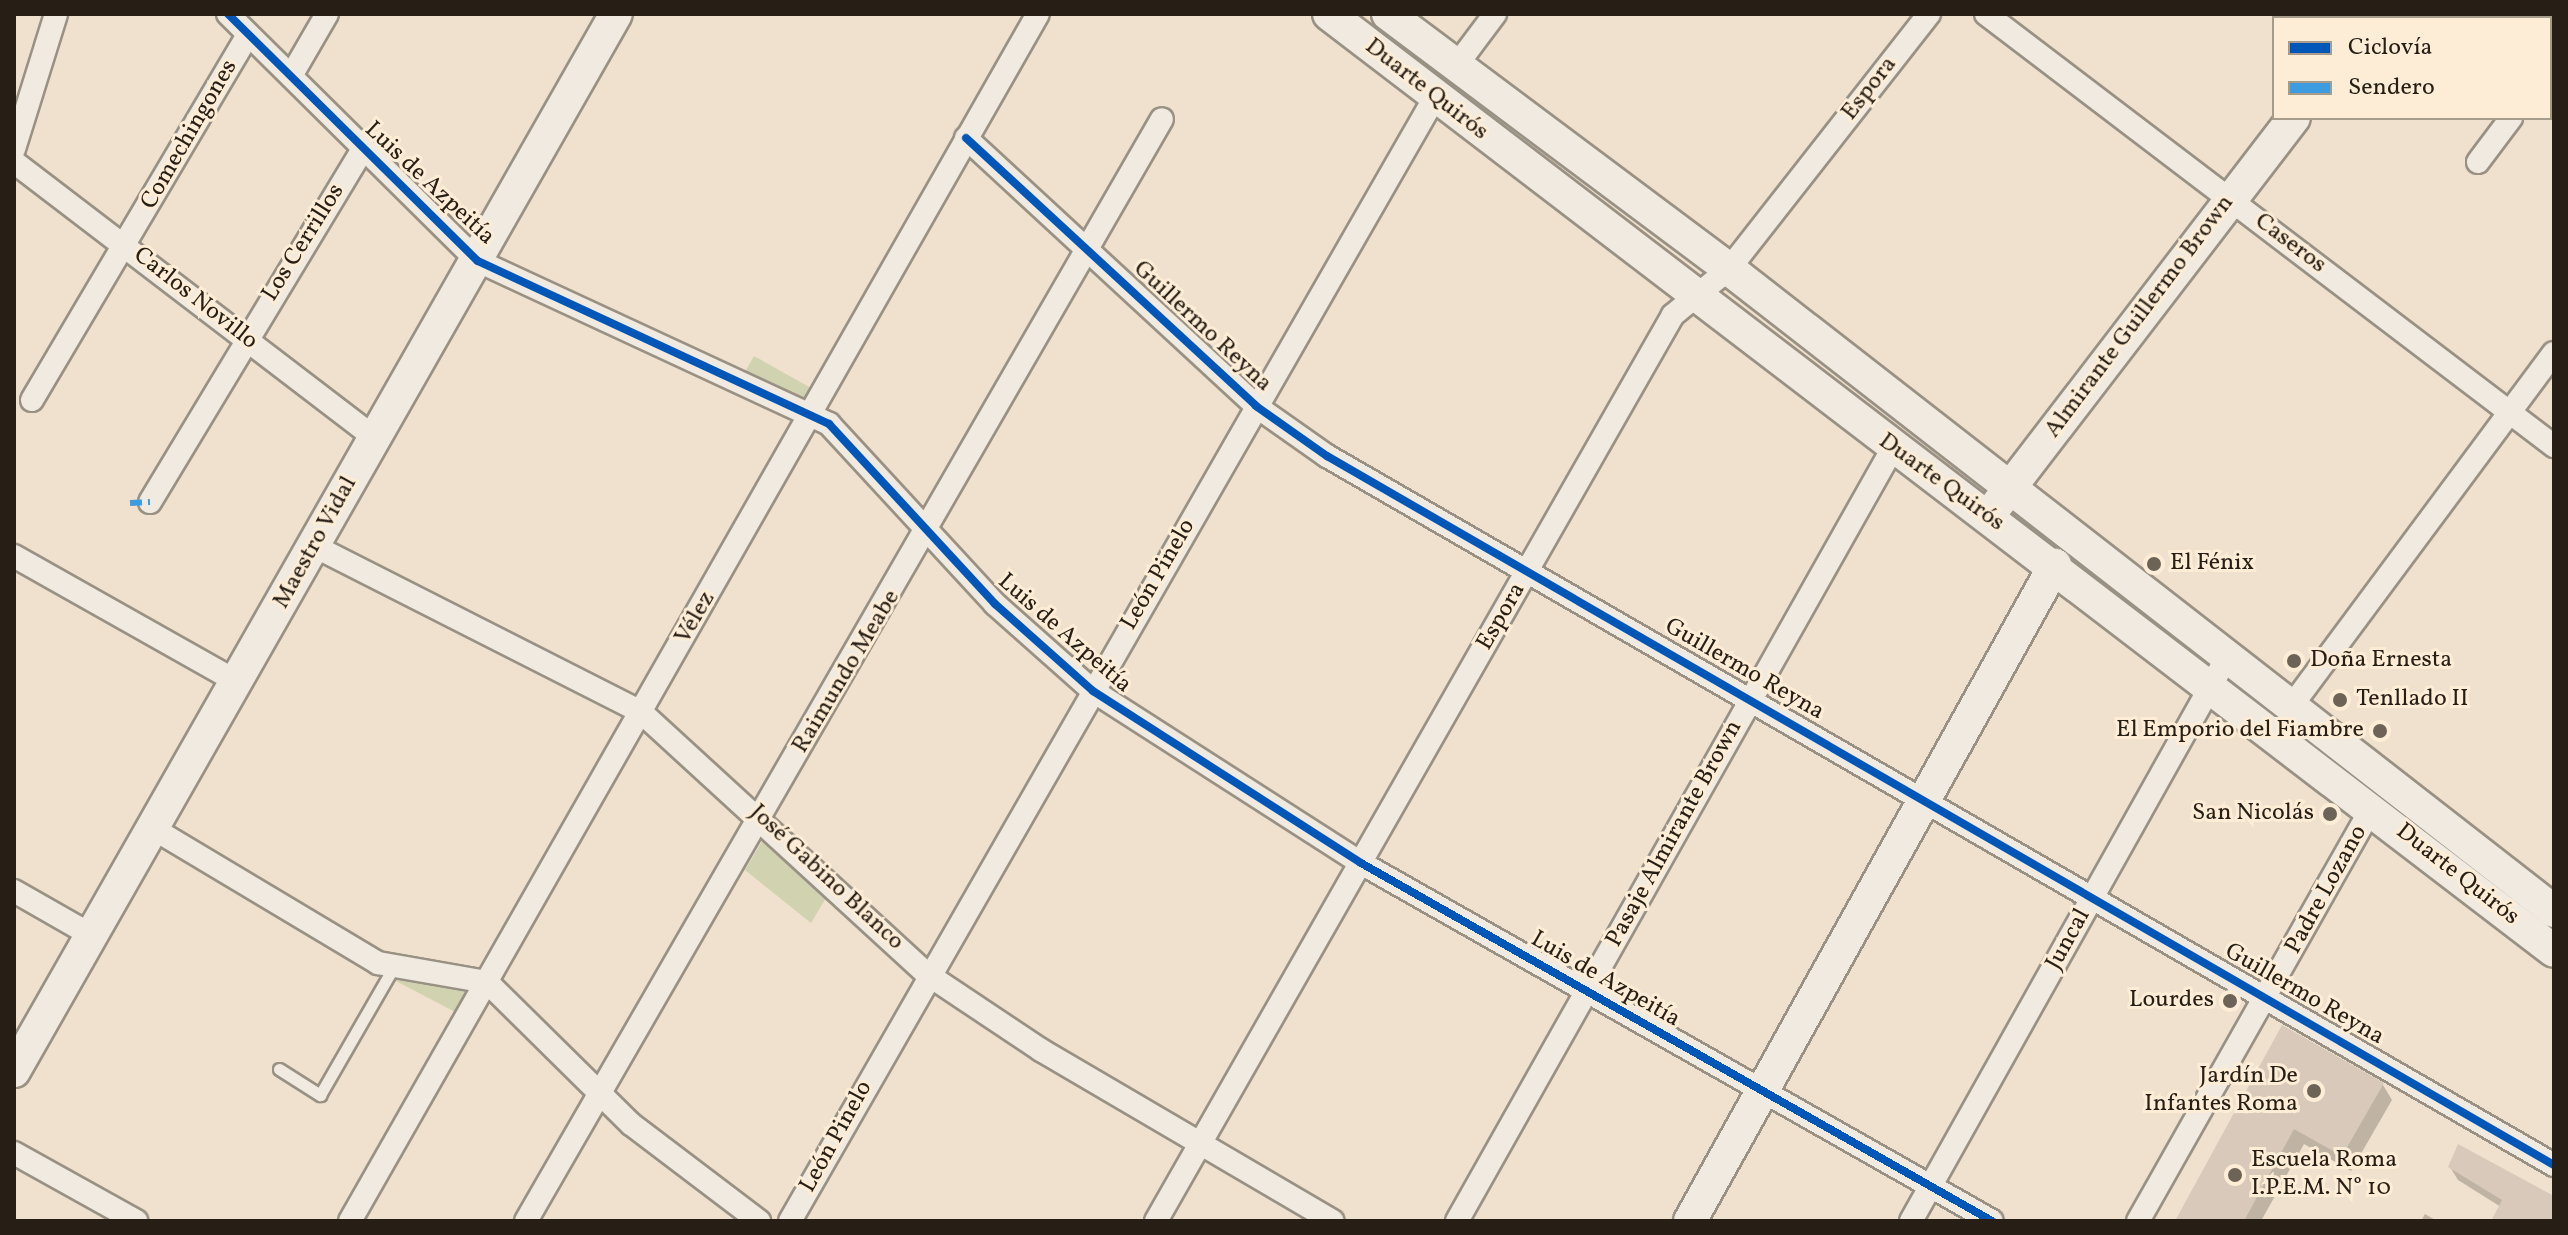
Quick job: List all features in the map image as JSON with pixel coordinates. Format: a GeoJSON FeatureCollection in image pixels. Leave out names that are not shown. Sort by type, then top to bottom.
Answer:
{"type":"FeatureCollection","features":[{"type":"Feature","properties":{"kind":"main road","name":"Maestro Vidal"},"geometry":{"type":"LineString","coordinates":[[14,1071],[616,14]]}},
{"type":"Feature","properties":{"kind":"main road","name":"Duarte Quirós"},"geometry":{"type":"LineString","coordinates":[[1329,14],[1690,296],[1893,448],[2055,565],[2217,672],[2290,708],[2554,911]]}},
{"type":"Feature","properties":{"kind":"main road","name":"Duarte Quirós"},"geometry":{"type":"LineString","coordinates":[[1388,14],[1729,269],[2009,489],[2372,808],[2552,944]]}},
{"type":"Feature","properties":{"kind":"main road","name":"Almirante Guillermo Brown"},"geometry":{"type":"LineString","coordinates":[[1988,517],[2292,120]]}},
{"type":"Feature","properties":{"kind":"main road"},"geometry":{"type":"LineString","coordinates":[[1690,1221],[2055,565]]}},
{"type":"Feature","properties":{"kind":"street"},"geometry":{"type":"LineString","coordinates":[[14,149],[20,101],[56,14]]}},
{"type":"Feature","properties":{"kind":"street","name":"Luis de Azpeitía"},"geometry":{"type":"LineString","coordinates":[[228,14],[362,150],[478,261],[814,416],[928,534],[1093,691],[1361,863],[1763,1094],[1992,1221]]}},
{"type":"Feature","properties":{"kind":"street"},"geometry":{"type":"LineString","coordinates":[[291,76],[327,14]]}},
{"type":"Feature","properties":{"kind":"street","name":"Vélez"},"geometry":{"type":"LineString","coordinates":[[350,1221],[814,416],[966,138],[1038,14]]}},
{"type":"Feature","properties":{"kind":"street"},"geometry":{"type":"LineString","coordinates":[[1456,66],[1495,14]]}},
{"type":"Feature","properties":{"kind":"street","name":"Espora"},"geometry":{"type":"LineString","coordinates":[[1156,1221],[1529,570],[1690,296],[1729,269],[1929,14]]}},
{"type":"Feature","properties":{"kind":"street","name":"Caseros"},"geometry":{"type":"LineString","coordinates":[[1986,14],[2554,446]]}},
{"type":"Feature","properties":{"kind":"street","name":"Comechingones"},"geometry":{"type":"LineString","coordinates":[[32,400],[248,35]]}},
{"type":"Feature","properties":{"kind":"street","name":"León Pinelo"},"geometry":{"type":"LineString","coordinates":[[790,1221],[927,974],[1435,97]]}},
{"type":"Feature","properties":{"kind":"street","name":"Raimundo Meabe"},"geometry":{"type":"LineString","coordinates":[[526,1221],[928,534],[1162,119]]}},
{"type":"Feature","properties":{"kind":"street"},"geometry":{"type":"LineString","coordinates":[[2478,162],[2510,120]]}},
{"type":"Feature","properties":{"kind":"street","name":"Guillermo Reyna"},"geometry":{"type":"LineString","coordinates":[[966,138],[1256,406],[1367,481],[1752,697],[2554,1165]]}},
{"type":"Feature","properties":{"kind":"street","name":"Los Cerrillos"},"geometry":{"type":"LineString","coordinates":[[150,502],[245,338],[362,150]]}},
{"type":"Feature","properties":{"kind":"street","name":"Carlos Novillo"},"geometry":{"type":"LineString","coordinates":[[14,162],[375,438]]}},
{"type":"Feature","properties":{"kind":"street"},"geometry":{"type":"LineString","coordinates":[[2290,708],[2554,353]]}},
{"type":"Feature","properties":{"kind":"street","name":"Pasaje Almirante Brown"},"geometry":{"type":"LineString","coordinates":[[1457,1221],[1893,448]]}},
{"type":"Feature","properties":{"kind":"street","name":"José Gabino Blanco"},"geometry":{"type":"LineString","coordinates":[[314,546],[641,712],[761,817],[927,974],[1200,1145],[1332,1221]]}},
{"type":"Feature","properties":{"kind":"street"},"geometry":{"type":"LineString","coordinates":[[14,556],[238,682]]}},
{"type":"Feature","properties":{"kind":"street","name":"Juncal"},"geometry":{"type":"LineString","coordinates":[[1911,1221],[2217,672]]}},
{"type":"Feature","properties":{"kind":"street","name":"Padre Lozano"},"geometry":{"type":"LineString","coordinates":[[2138,1221],[2372,808]]}},
{"type":"Feature","properties":{"kind":"street"},"geometry":{"type":"LineString","coordinates":[[154,829],[393,968],[487,982],[598,1096],[759,1221]]}},
{"type":"Feature","properties":{"kind":"street"},"geometry":{"type":"LineString","coordinates":[[14,891],[93,936]]}},
{"type":"Feature","properties":{"kind":"street"},"geometry":{"type":"LineString","coordinates":[[14,1153],[136,1221]]}},
{"type":"Feature","properties":{"kind":"lane"},"geometry":{"type":"LineString","coordinates":[[279,1069],[320,1095],[393,968]]}},
{"type":"Feature","properties":{"kind":"green space"},"geometry":{"type":"Polygon","coordinates":[[[754,356],[811,388],[800,406],[741,379],[754,356]]]}},
{"type":"Feature","properties":{"kind":"green space"},"geometry":{"type":"Polygon","coordinates":[[[764,838],[829,893],[811,923],[745,870],[764,838]]]}},
{"type":"Feature","properties":{"kind":"green space"},"geometry":{"type":"Polygon","coordinates":[[[397,975],[476,988],[459,1014],[394,980],[397,975]]]}},
{"type":"Feature","properties":{"kind":"building"},"geometry":{"type":"Polygon","coordinates":[[[2282,1025],[2384,1083],[2342,1156],[2294,1129],[2244,1221],[2175,1221],[2282,1025]]]}},
{"type":"Feature","properties":{"kind":"building"},"geometry":{"type":"Polygon","coordinates":[[[2458,1144],[2554,1196],[2554,1221],[2491,1221],[2502,1200],[2448,1167],[2458,1144]]]}},
{"type":"Feature","properties":{"kind":"marked path"},"geometry":{"type":"LineString","coordinates":[[130,503],[150,502]]}},
{"type":"Feature","properties":{"kind":"cycle path"},"geometry":{"type":"LineString","coordinates":[[228,14],[478,261],[829,424],[995,604],[1093,691],[1361,863],[1992,1221]]}},
{"type":"Feature","properties":{"kind":"cycle path"},"geometry":{"type":"LineString","coordinates":[[966,138],[1256,406],[1327,456],[2554,1165]]}},
{"type":"Feature","properties":{"kind":"place","name":"El Fénix"},"geometry":{"type":"Point","coordinates":[2154,564]}},
{"type":"Feature","properties":{"kind":"place","name":"Doña Ernesta"},"geometry":{"type":"Point","coordinates":[2294,661]}},
{"type":"Feature","properties":{"kind":"place","name":"Tenllado II"},"geometry":{"type":"Point","coordinates":[2340,700]}},
{"type":"Feature","properties":{"kind":"place","name":"El Emporio del Fiambre"},"geometry":{"type":"Point","coordinates":[2380,731]}},
{"type":"Feature","properties":{"kind":"place","name":"San Nicolás"},"geometry":{"type":"Point","coordinates":[2330,814]}},
{"type":"Feature","properties":{"kind":"place","name":"Lourdes"},"geometry":{"type":"Point","coordinates":[2230,1001]}},
{"type":"Feature","properties":{"kind":"place","name":"Jardín De Infantes Roma"},"geometry":{"type":"Point","coordinates":[2314,1091]}},
{"type":"Feature","properties":{"kind":"place","name":"Escuela Roma I.P.E.M. N° 10"},"geometry":{"type":"Point","coordinates":[2235,1175]}}]}
